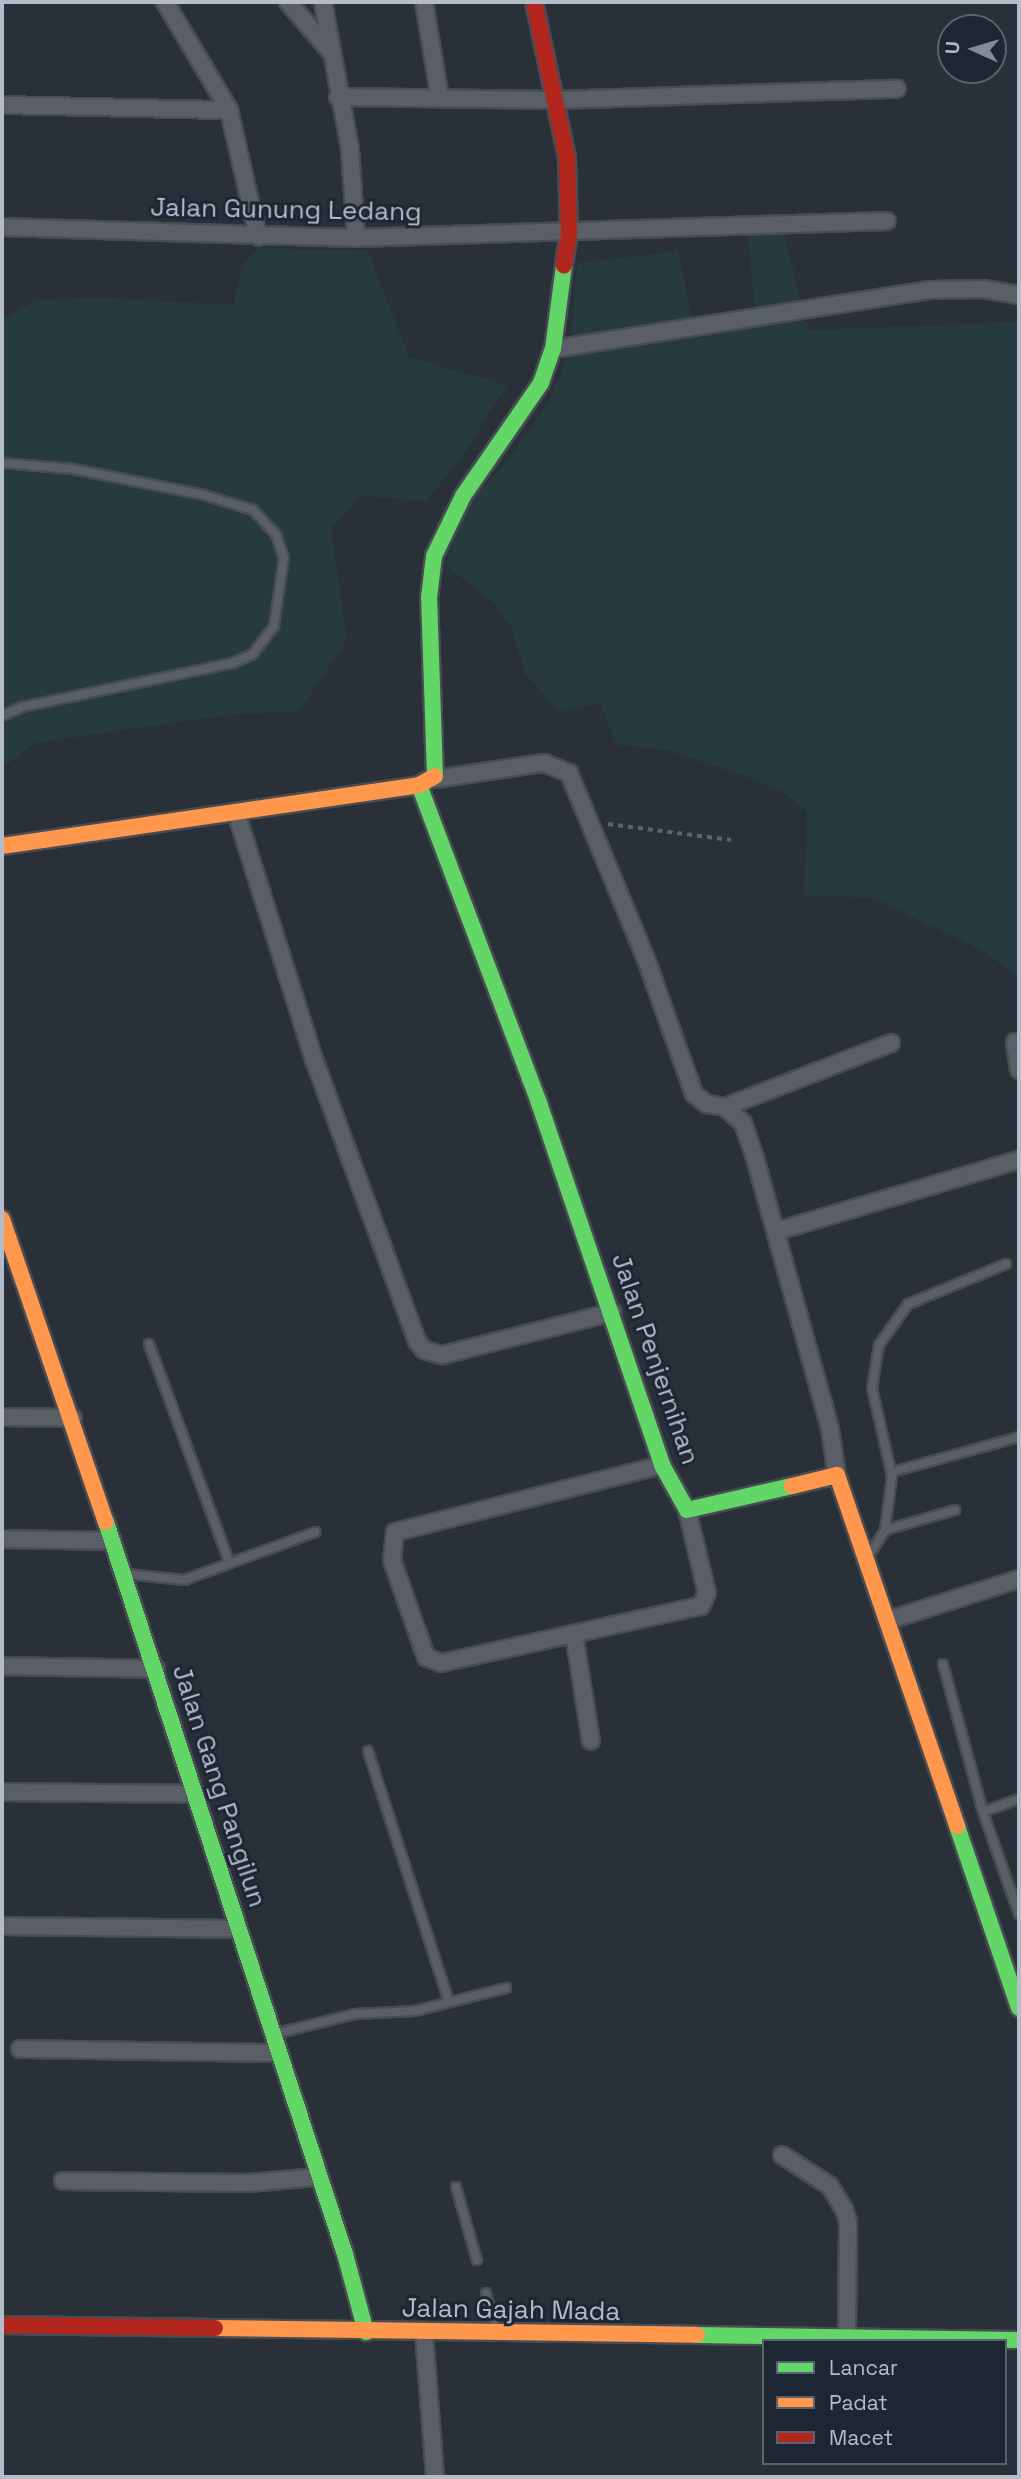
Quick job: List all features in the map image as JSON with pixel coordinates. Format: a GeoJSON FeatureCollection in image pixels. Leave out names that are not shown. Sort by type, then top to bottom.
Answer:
{"type":"FeatureCollection","features":[{"type":"Feature","properties":{"kind":"street"},"geometry":{"type":"LineString","coordinates":[[165,2],[229,110],[258,237]]}},
{"type":"Feature","properties":{"kind":"street"},"geometry":{"type":"LineString","coordinates":[[288,2],[331,52]]}},
{"type":"Feature","properties":{"kind":"street"},"geometry":{"type":"LineString","coordinates":[[323,2],[351,161],[356,238]]}},
{"type":"Feature","properties":{"kind":"street"},"geometry":{"type":"LineString","coordinates":[[424,2],[440,99]]}},
{"type":"Feature","properties":{"kind":"street"},"geometry":{"type":"LineString","coordinates":[[435,779],[429,598],[433,556],[463,496],[541,383],[553,349],[569,233],[567,157],[534,2]]}},
{"type":"Feature","properties":{"kind":"street"},"geometry":{"type":"LineString","coordinates":[[338,97],[557,100],[897,89]]}},
{"type":"Feature","properties":{"kind":"street"},"geometry":{"type":"LineString","coordinates":[[2,105],[229,110]]}},
{"type":"Feature","properties":{"kind":"street","name":"Jalan Gunung Ledang"},"geometry":{"type":"LineString","coordinates":[[2,227],[356,238],[887,221]]}},
{"type":"Feature","properties":{"kind":"street"},"geometry":{"type":"LineString","coordinates":[[553,349],[930,290],[984,289],[1019,295]]}},
{"type":"Feature","properties":{"kind":"street"},"geometry":{"type":"LineString","coordinates":[[2,846],[419,785],[435,779],[551,764],[569,773],[592,821],[694,1094],[707,1104],[725,1107],[891,1044]]}},
{"type":"Feature","properties":{"kind":"street","name":"Jalan Penjernihan"},"geometry":{"type":"LineString","coordinates":[[419,785],[613,1312],[662,1465],[687,1510]]}},
{"type":"Feature","properties":{"kind":"street"},"geometry":{"type":"LineString","coordinates":[[236,812],[315,1062],[417,1341],[424,1350],[442,1355],[613,1312]]}},
{"type":"Feature","properties":{"kind":"street"},"geometry":{"type":"LineString","coordinates":[[1015,1042],[1019,1070]]}},
{"type":"Feature","properties":{"kind":"street"},"geometry":{"type":"LineString","coordinates":[[725,1107],[743,1123],[778,1231],[836,1454],[837,1475],[1018,2001]]}},
{"type":"Feature","properties":{"kind":"street"},"geometry":{"type":"LineString","coordinates":[[778,1231],[1019,1160]]}},
{"type":"Feature","properties":{"kind":"street","name":"Jalan Gang Pangilun"},"geometry":{"type":"LineString","coordinates":[[2,1219],[8,1259],[73,1419],[125,1574],[276,2053],[345,2254],[366,2332]]}},
{"type":"Feature","properties":{"kind":"street"},"geometry":{"type":"LineString","coordinates":[[2,1417],[73,1419]]}},
{"type":"Feature","properties":{"kind":"street"},"geometry":{"type":"LineString","coordinates":[[662,1465],[406,1529],[391,1538],[392,1560],[426,1657],[436,1663],[574,1634],[707,1601],[687,1510],[837,1475]]}},
{"type":"Feature","properties":{"kind":"street"},"geometry":{"type":"LineString","coordinates":[[2,1539],[113,1541]]}},
{"type":"Feature","properties":{"kind":"street"},"geometry":{"type":"LineString","coordinates":[[889,1620],[1019,1579]]}},
{"type":"Feature","properties":{"kind":"street"},"geometry":{"type":"LineString","coordinates":[[574,1634],[591,1741]]}},
{"type":"Feature","properties":{"kind":"street"},"geometry":{"type":"LineString","coordinates":[[2,1666],[156,1669]]}},
{"type":"Feature","properties":{"kind":"street"},"geometry":{"type":"LineString","coordinates":[[2,1792],[196,1794]]}},
{"type":"Feature","properties":{"kind":"street"},"geometry":{"type":"LineString","coordinates":[[2,1926],[238,1929]]}},
{"type":"Feature","properties":{"kind":"street"},"geometry":{"type":"LineString","coordinates":[[20,2049],[276,2053]]}},
{"type":"Feature","properties":{"kind":"street"},"geometry":{"type":"LineString","coordinates":[[782,2155],[830,2186],[844,2210],[848,2222],[847,2339]]}},
{"type":"Feature","properties":{"kind":"street"},"geometry":{"type":"LineString","coordinates":[[63,2181],[249,2183],[317,2178]]}},
{"type":"Feature","properties":{"kind":"street","name":"Jalan Gajah Mada"},"geometry":{"type":"LineString","coordinates":[[2,2325],[847,2339]]}},
{"type":"Feature","properties":{"kind":"street"},"geometry":{"type":"LineString","coordinates":[[424,2333],[435,2477]]}},
{"type":"Feature","properties":{"kind":"lane"},"geometry":{"type":"LineString","coordinates":[[2,463],[73,469],[204,495],[253,510],[276,535],[284,558],[275,626],[253,654],[233,663],[22,707],[2,716]]}},
{"type":"Feature","properties":{"kind":"lane"},"geometry":{"type":"LineString","coordinates":[[867,1558],[885,1530],[892,1472],[872,1388],[878,1345],[890,1324],[908,1304],[1006,1264]]}},
{"type":"Feature","properties":{"kind":"lane"},"geometry":{"type":"LineString","coordinates":[[149,1344],[229,1562]]}},
{"type":"Feature","properties":{"kind":"lane"},"geometry":{"type":"LineString","coordinates":[[892,1472],[1019,1437]]}},
{"type":"Feature","properties":{"kind":"lane"},"geometry":{"type":"LineString","coordinates":[[885,1530],[955,1510]]}},
{"type":"Feature","properties":{"kind":"lane"},"geometry":{"type":"LineString","coordinates":[[125,1574],[173,1581],[315,1532]]}},
{"type":"Feature","properties":{"kind":"lane"},"geometry":{"type":"LineString","coordinates":[[943,1664],[984,1812],[1019,1914]]}},
{"type":"Feature","properties":{"kind":"lane"},"geometry":{"type":"LineString","coordinates":[[368,1751],[449,2002]]}},
{"type":"Feature","properties":{"kind":"lane"},"geometry":{"type":"LineString","coordinates":[[984,1812],[1019,1799]]}},
{"type":"Feature","properties":{"kind":"lane"},"geometry":{"type":"LineString","coordinates":[[271,2034],[355,2014],[415,2011],[506,1987]]}},
{"type":"Feature","properties":{"kind":"lane"},"geometry":{"type":"LineString","coordinates":[[456,2187],[477,2260]]}},
{"type":"Feature","properties":{"kind":"lane"},"geometry":{"type":"LineString","coordinates":[[486,2293],[497,2334]]}},
{"type":"Feature","properties":{"kind":"path"},"geometry":{"type":"LineString","coordinates":[[592,821],[731,840]]}},
{"type":"Feature","properties":{"kind":"green space"},"geometry":{"type":"Polygon","coordinates":[[[783,230],[809,330],[1019,322],[1019,978],[985,952],[873,898],[804,895],[807,812],[786,794],[754,779],[667,750],[617,745],[600,703],[560,712],[525,674],[511,627],[493,602],[445,565],[466,506],[513,454],[549,401],[570,352],[577,263],[678,251],[692,317],[754,308],[748,235],[783,230]]]}},
{"type":"Feature","properties":{"kind":"green space"},"geometry":{"type":"Polygon","coordinates":[[[259,248],[368,251],[409,357],[507,385],[466,451],[427,501],[361,496],[331,529],[347,640],[299,711],[228,715],[35,743],[2,768],[2,320],[36,300],[102,298],[234,305],[241,266],[259,248]]]}},
{"type":"Feature","properties":{"kind":"traffic: fast"},"geometry":{"type":"LineString","coordinates":[[435,776],[429,598],[434,556],[463,496],[541,383],[553,349],[564,266]]}},
{"type":"Feature","properties":{"kind":"traffic: fast"},"geometry":{"type":"LineString","coordinates":[[419,785],[539,1103],[662,1465],[687,1510],[792,1486]]}},
{"type":"Feature","properties":{"kind":"traffic: fast"},"geometry":{"type":"LineString","coordinates":[[106,1522],[345,2254],[366,2332]]}},
{"type":"Feature","properties":{"kind":"traffic: fast"},"geometry":{"type":"LineString","coordinates":[[957,1826],[1019,2008]]}},
{"type":"Feature","properties":{"kind":"traffic: fast"},"geometry":{"type":"LineString","coordinates":[[697,2335],[955,2339]]}},
{"type":"Feature","properties":{"kind":"traffic: fast"},"geometry":{"type":"LineString","coordinates":[[1007,2340],[1019,2340]]}},
{"type":"Feature","properties":{"kind":"traffic: slow"},"geometry":{"type":"LineString","coordinates":[[2,846],[419,785],[435,776]]}},
{"type":"Feature","properties":{"kind":"traffic: slow"},"geometry":{"type":"LineString","coordinates":[[2,1219],[106,1522]]}},
{"type":"Feature","properties":{"kind":"traffic: slow"},"geometry":{"type":"LineString","coordinates":[[792,1486],[837,1475],[957,1826]]}},
{"type":"Feature","properties":{"kind":"traffic: slow"},"geometry":{"type":"LineString","coordinates":[[215,2328],[697,2335]]}},
{"type":"Feature","properties":{"kind":"traffic: jam"},"geometry":{"type":"LineString","coordinates":[[534,2],[567,157],[569,233],[564,266]]}},
{"type":"Feature","properties":{"kind":"traffic: jam"},"geometry":{"type":"LineString","coordinates":[[2,2325],[215,2328]]}}]}
